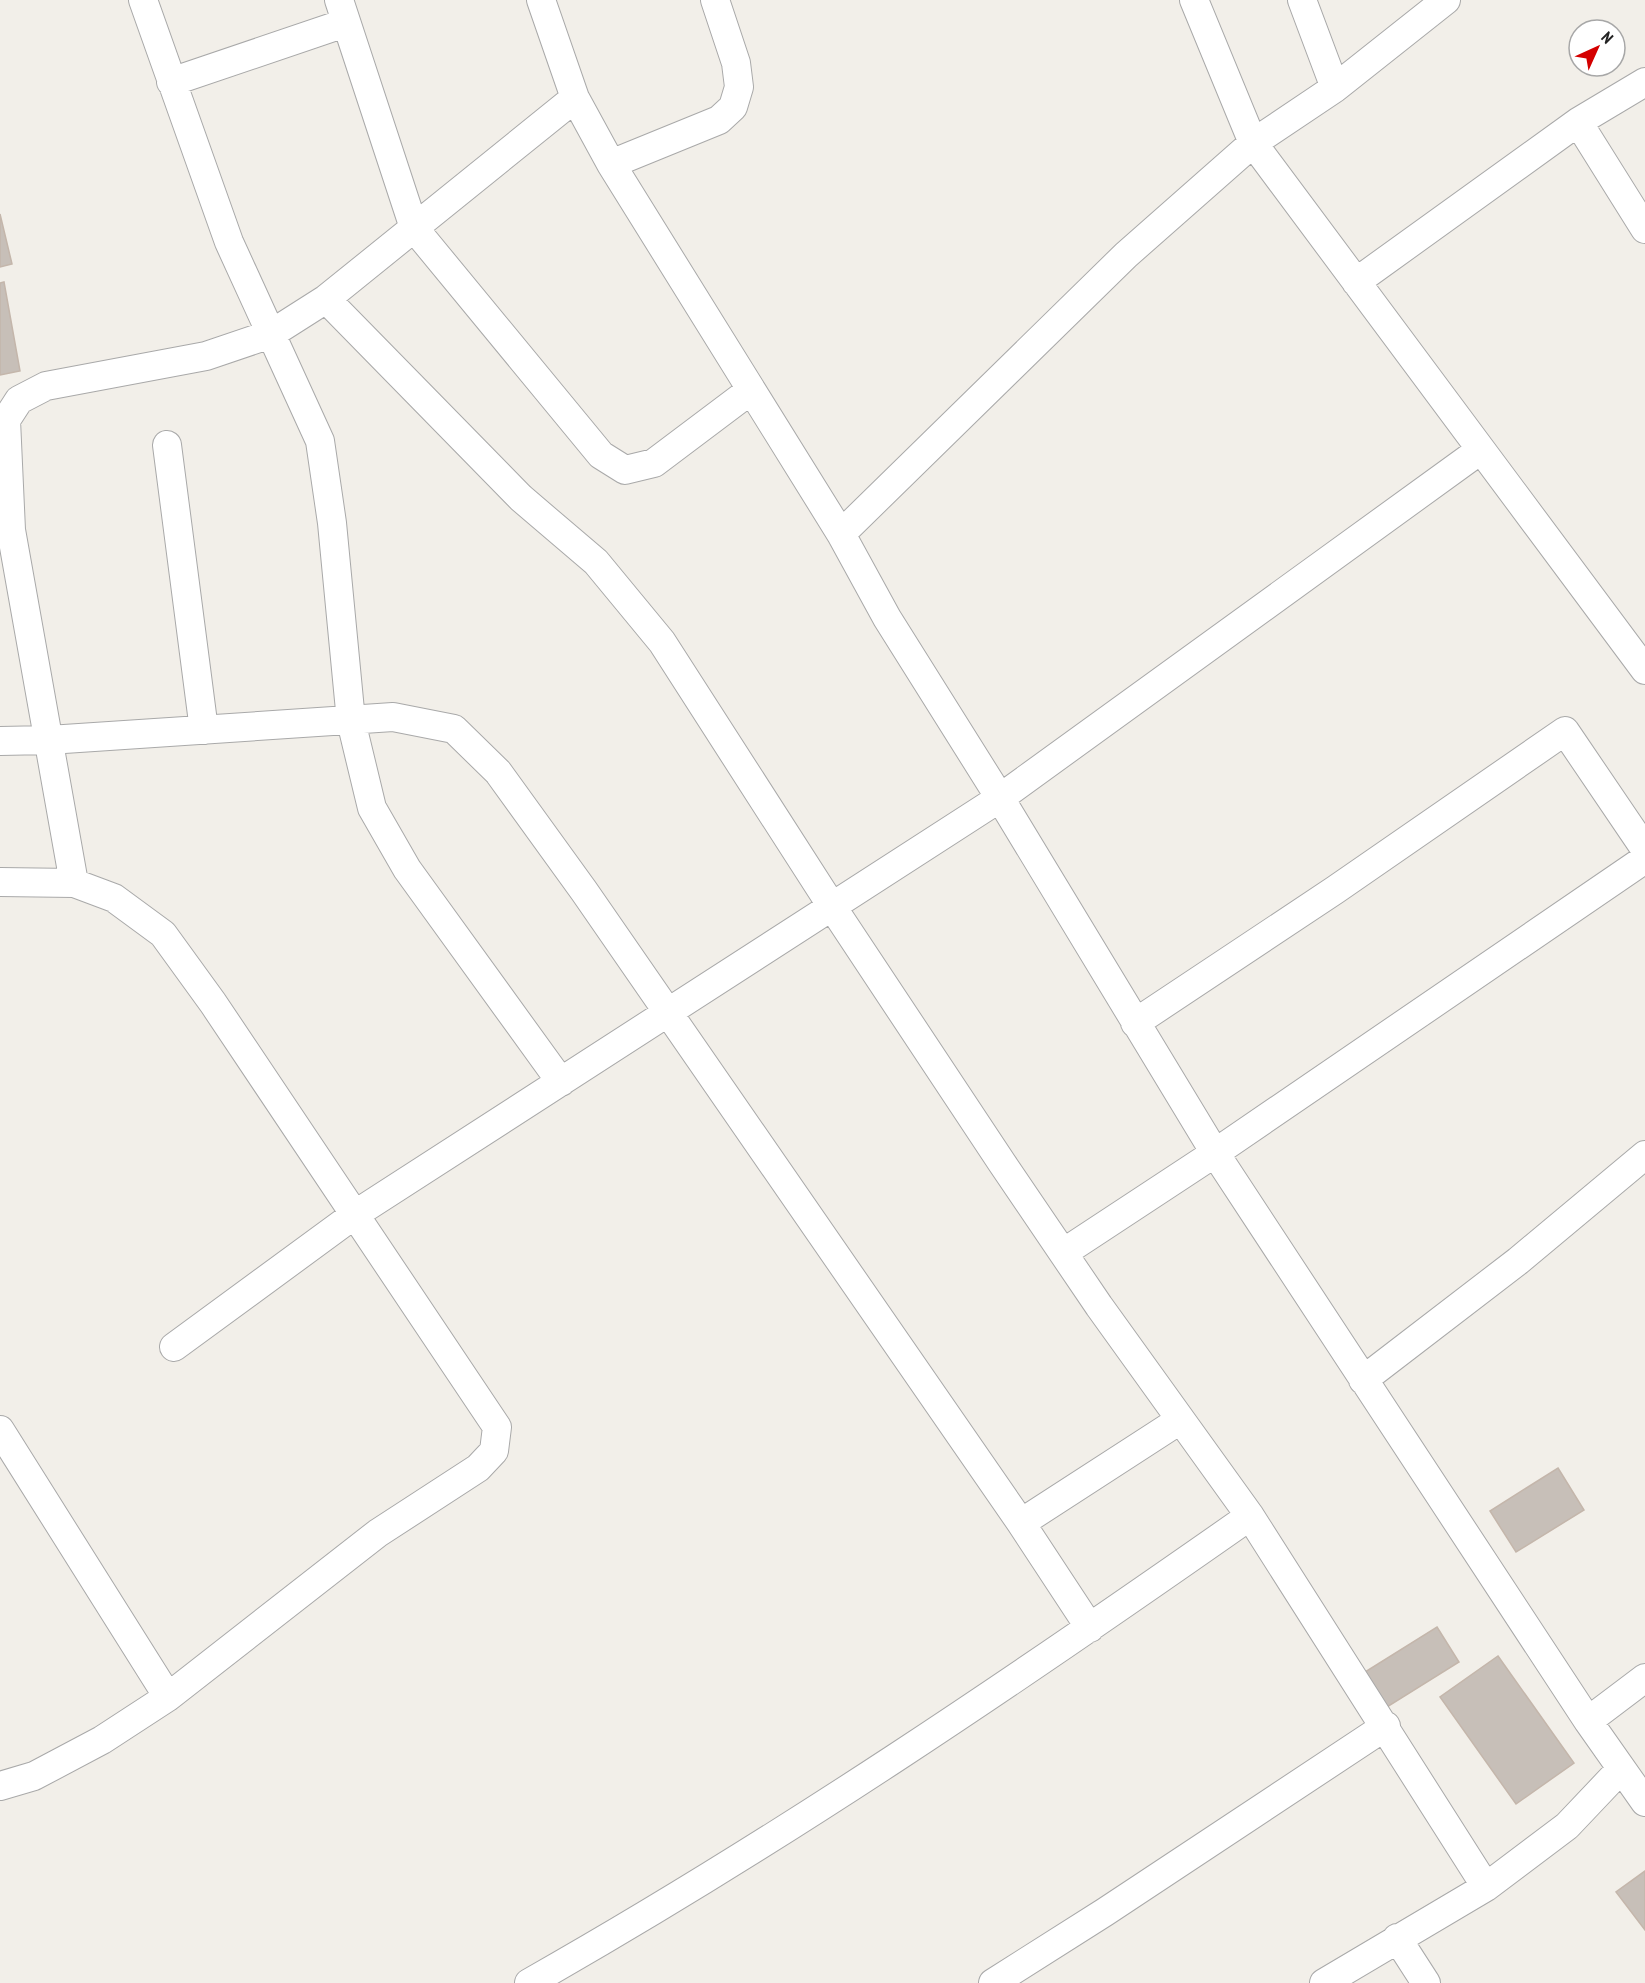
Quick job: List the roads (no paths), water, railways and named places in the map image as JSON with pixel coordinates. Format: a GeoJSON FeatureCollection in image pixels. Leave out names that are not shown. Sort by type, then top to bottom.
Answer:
{"type":"FeatureCollection","features":[{"type":"Feature","properties":{"kind":"street"},"geometry":{"type":"LineString","coordinates":[[143,0],[229,242],[320,441],[332,523],[351,721],[372,808],[407,869],[561,1082]]}},
{"type":"Feature","properties":{"kind":"street"},"geometry":{"type":"LineString","coordinates":[[541,0],[575,98],[611,164],[841,534],[887,618],[1000,798],[1135,1023],[1215,1153],[1363,1380],[1588,1721],[1645,1802]]}},
{"type":"Feature","properties":{"kind":"street"},"geometry":{"type":"LineString","coordinates":[[611,164],[719,120],[733,106],[739,87],[736,63],[715,0]]}},
{"type":"Feature","properties":{"kind":"street"},"geometry":{"type":"LineString","coordinates":[[1194,0],[1253,143],[1479,451],[1643,664]]}},
{"type":"Feature","properties":{"kind":"street"},"geometry":{"type":"LineString","coordinates":[[1302,0],[1335,88]]}},
{"type":"Feature","properties":{"kind":"street"},"geometry":{"type":"LineString","coordinates":[[841,534],[1126,255],[1253,143],[1335,88],[1446,0]]}},
{"type":"Feature","properties":{"kind":"street"},"geometry":{"type":"LineString","coordinates":[[171,82],[342,12],[414,228],[601,456],[625,470],[654,463],[751,390]]}},
{"type":"Feature","properties":{"kind":"street"},"geometry":{"type":"LineString","coordinates":[[1356,282],[1578,122],[1645,82]]}},
{"type":"Feature","properties":{"kind":"street"},"geometry":{"type":"LineString","coordinates":[[74,883],[6,530],[6,420],[19,400],[46,386],[206,356],[270,334],[326,298],[575,98]]}},
{"type":"Feature","properties":{"kind":"street"},"geometry":{"type":"LineString","coordinates":[[1578,122],[1645,229]]}},
{"type":"Feature","properties":{"kind":"street"},"geometry":{"type":"LineString","coordinates":[[326,298],[521,498],[596,562],[662,642],[831,905],[1063,1253],[1250,1515],[1386,1726],[1486,1887]]}},
{"type":"Feature","properties":{"kind":"street"},"geometry":{"type":"LineString","coordinates":[[167,445],[204,730]]}},
{"type":"Feature","properties":{"kind":"street"},"geometry":{"type":"LineString","coordinates":[[174,1347],[354,1215],[1000,798],[1479,451]]}},
{"type":"Feature","properties":{"kind":"street"},"geometry":{"type":"LineString","coordinates":[[0,741],[48,740],[393,717],[454,729],[498,772],[1021,1523],[1090,1628]]}},
{"type":"Feature","properties":{"kind":"street"},"geometry":{"type":"LineString","coordinates":[[1135,1023],[1565,731],[1645,849]]}},
{"type":"Feature","properties":{"kind":"street"},"geometry":{"type":"LineString","coordinates":[[1063,1253],[1215,1153],[1645,859]]}},
{"type":"Feature","properties":{"kind":"street"},"geometry":{"type":"LineString","coordinates":[[0,882],[74,883],[114,898],[163,934],[213,1003],[497,1427],[494,1451],[478,1467],[378,1533],[168,1697],[102,1740],[34,1776],[0,1786]]}},
{"type":"Feature","properties":{"kind":"street"},"geometry":{"type":"LineString","coordinates":[[1363,1380],[1518,1261],[1645,1155]]}},
{"type":"Feature","properties":{"kind":"street"},"geometry":{"type":"LineString","coordinates":[[1021,1523],[1180,1420]]}},
{"type":"Feature","properties":{"kind":"street"},"geometry":{"type":"LineString","coordinates":[[0,1430],[10,1468],[96,1578],[168,1697]]}},
{"type":"Feature","properties":{"kind":"street"},"geometry":{"type":"LineString","coordinates":[[529,1983],[679,1897],[1090,1628],[1250,1515]]}},
{"type":"Feature","properties":{"kind":"street"},"geometry":{"type":"LineString","coordinates":[[1588,1721],[1645,1678]]}},
{"type":"Feature","properties":{"kind":"street"},"geometry":{"type":"LineString","coordinates":[[993,1983],[1105,1912],[1386,1726]]}},
{"type":"Feature","properties":{"kind":"street"},"geometry":{"type":"LineString","coordinates":[[1324,1983],[1486,1887],[1568,1826],[1621,1769]]}},
{"type":"Feature","properties":{"kind":"street"},"geometry":{"type":"LineString","coordinates":[[1397,1938],[1426,1983]]}}]}
